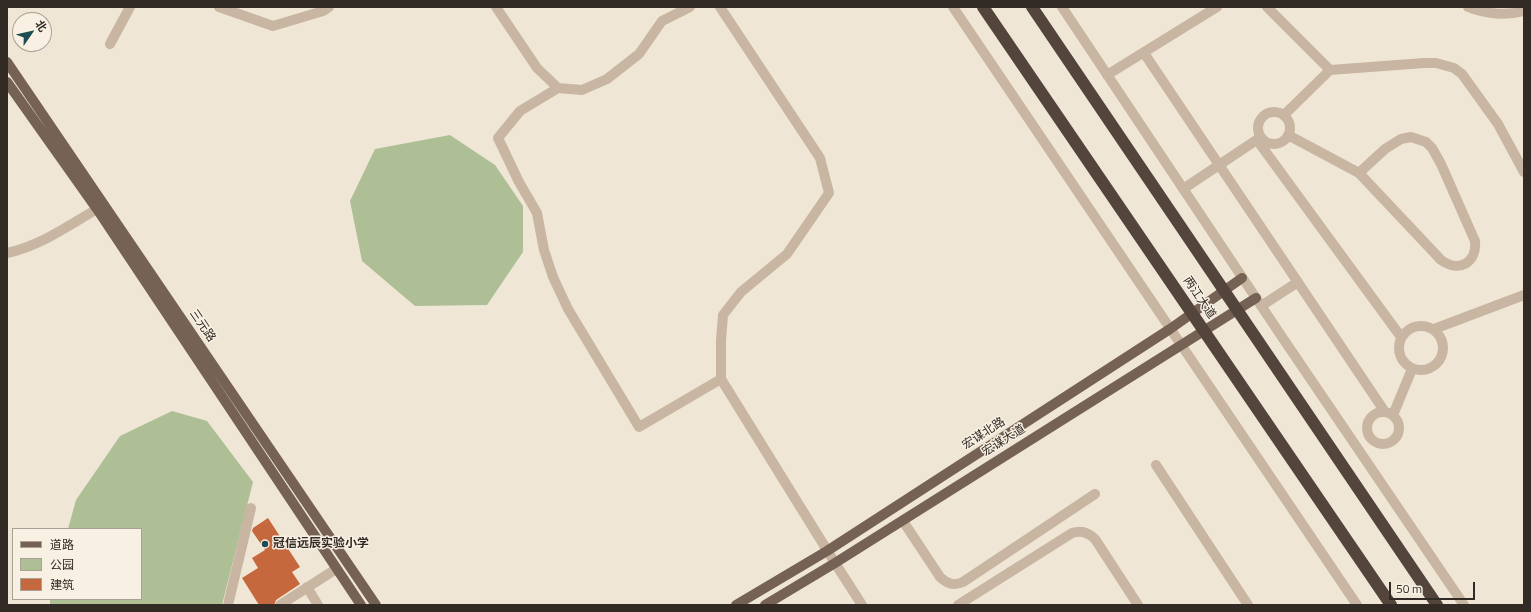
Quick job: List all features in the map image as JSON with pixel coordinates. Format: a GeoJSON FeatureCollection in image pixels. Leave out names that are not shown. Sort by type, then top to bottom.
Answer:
{"type":"FeatureCollection","features":[{"type":"Feature","properties":{"kind":"highway","name":"两江大道"},"geometry":{"type":"LineString","coordinates":[[983,7],[1391,605]]}},
{"type":"Feature","properties":{"kind":"highway","name":"两江大道"},"geometry":{"type":"LineString","coordinates":[[1032,7],[1438,605]]}},
{"type":"Feature","properties":{"kind":"main road","name":"三元路"},"geometry":{"type":"LineString","coordinates":[[7,62],[376,605]]}},
{"type":"Feature","properties":{"kind":"main road","name":"三元路"},"geometry":{"type":"LineString","coordinates":[[7,82],[96,209],[361,605]]}},
{"type":"Feature","properties":{"kind":"main road","name":"宏谋北路"},"geometry":{"type":"LineString","coordinates":[[736,605],[827,551],[1170,329],[1242,278]]}},
{"type":"Feature","properties":{"kind":"main road","name":"宏谋大道"},"geometry":{"type":"LineString","coordinates":[[766,605],[903,521],[1237,310],[1259,302]]}},
{"type":"Feature","properties":{"kind":"street"},"geometry":{"type":"LineString","coordinates":[[110,44],[130,7]]}},
{"type":"Feature","properties":{"kind":"street"},"geometry":{"type":"LineString","coordinates":[[219,7],[273,26],[324,12],[329,7]]}},
{"type":"Feature","properties":{"kind":"street"},"geometry":{"type":"LineString","coordinates":[[509,7],[498,10],[537,68],[558,88]]}},
{"type":"Feature","properties":{"kind":"street"},"geometry":{"type":"LineString","coordinates":[[690,7],[662,21],[639,54],[607,79],[582,90],[558,88],[520,111],[498,138],[519,182],[537,214],[544,250],[553,277],[568,309],[639,427],[721,379]]}},
{"type":"Feature","properties":{"kind":"street"},"geometry":{"type":"LineString","coordinates":[[720,7],[820,158],[828,193],[787,254],[741,292],[723,315],[721,340],[721,379],[862,605]]}},
{"type":"Feature","properties":{"kind":"street"},"geometry":{"type":"LineString","coordinates":[[953,7],[1357,605]]}},
{"type":"Feature","properties":{"kind":"street"},"geometry":{"type":"LineString","coordinates":[[1062,7],[1242,278],[1464,605]]}},
{"type":"Feature","properties":{"kind":"street"},"geometry":{"type":"LineString","coordinates":[[1107,75],[1217,7]]}},
{"type":"Feature","properties":{"kind":"street"},"geometry":{"type":"LineString","coordinates":[[1267,7],[1330,70]]}},
{"type":"Feature","properties":{"kind":"street"},"geometry":{"type":"LineString","coordinates":[[1468,7],[1498,14],[1509,14],[1524,11]]}},
{"type":"Feature","properties":{"kind":"street"},"geometry":{"type":"LineString","coordinates":[[1144,52],[1298,282],[1389,414],[1399,424],[1398,434],[1395,438],[1386,443],[1381,443],[1372,438],[1368,429],[1370,419],[1378,413],[1389,414]]}},
{"type":"Feature","properties":{"kind":"street"},"geometry":{"type":"LineString","coordinates":[[1284,115],[1330,70],[1436,63],[1454,68],[1467,80],[1498,124],[1524,172]]}},
{"type":"Feature","properties":{"kind":"street"},"geometry":{"type":"LineString","coordinates":[[1259,139],[1276,144],[1281,142],[1288,135],[1290,125],[1284,115],[1274,112],[1263,116],[1258,125],[1259,139],[1401,337]]}},
{"type":"Feature","properties":{"kind":"street"},"geometry":{"type":"LineString","coordinates":[[1288,135],[1359,173],[1440,260],[1445,263],[1460,265],[1467,263],[1472,258],[1475,250],[1475,241],[1441,164],[1432,148],[1426,142],[1411,137],[1401,140],[1380,153],[1359,173]]}},
{"type":"Feature","properties":{"kind":"street"},"geometry":{"type":"LineString","coordinates":[[1183,189],[1259,139]]}},
{"type":"Feature","properties":{"kind":"street"},"geometry":{"type":"LineString","coordinates":[[7,253],[20,250],[56,234],[96,209]]}},
{"type":"Feature","properties":{"kind":"street"},"geometry":{"type":"LineString","coordinates":[[1259,302],[1298,282]]}},
{"type":"Feature","properties":{"kind":"street"},"geometry":{"type":"LineString","coordinates":[[1434,329],[1442,341],[1444,348],[1439,362],[1434,367],[1427,370],[1419,371],[1412,369],[1401,358],[1399,351],[1401,337],[1406,331],[1412,327],[1420,325],[1434,329],[1524,294]]}},
{"type":"Feature","properties":{"kind":"street"},"geometry":{"type":"LineString","coordinates":[[1389,414],[1412,369]]}},
{"type":"Feature","properties":{"kind":"street"},"geometry":{"type":"LineString","coordinates":[[1357,448],[1372,438]]}},
{"type":"Feature","properties":{"kind":"street"},"geometry":{"type":"LineString","coordinates":[[1156,465],[1248,605]]}},
{"type":"Feature","properties":{"kind":"street"},"geometry":{"type":"LineString","coordinates":[[903,521],[940,577],[948,583],[955,584],[963,582],[1095,494]]}},
{"type":"Feature","properties":{"kind":"street"},"geometry":{"type":"LineString","coordinates":[[228,605],[251,508]]}},
{"type":"Feature","properties":{"kind":"street"},"geometry":{"type":"LineString","coordinates":[[958,605],[1072,533],[1082,531],[1091,535],[1095,539],[1138,605]]}},
{"type":"Feature","properties":{"kind":"street"},"geometry":{"type":"LineString","coordinates":[[280,605],[336,569]]}},
{"type":"Feature","properties":{"kind":"street"},"geometry":{"type":"LineString","coordinates":[[307,587],[318,605]]}},
{"type":"Feature","properties":{"kind":"green space"},"geometry":{"type":"Polygon","coordinates":[[[450,135],[495,165],[523,206],[523,252],[487,305],[415,306],[362,261],[350,201],[375,149],[450,135]]]}},
{"type":"Feature","properties":{"kind":"green space"},"geometry":{"type":"Polygon","coordinates":[[[172,411],[207,421],[253,482],[222,605],[50,605],[50,600],[142,600],[142,528],[68,528],[76,500],[120,436],[172,411]]]}},
{"type":"Feature","properties":{"kind":"building"},"geometry":{"type":"Polygon","coordinates":[[[268,518],[300,567],[292,572],[300,584],[276,600],[274,605],[259,605],[242,578],[258,568],[252,558],[265,550],[252,531],[253,528],[268,518]]]}},
{"type":"Feature","properties":{"kind":"place","name":"冠信远辰实验小学"},"geometry":{"type":"Point","coordinates":[265,544]}}]}
